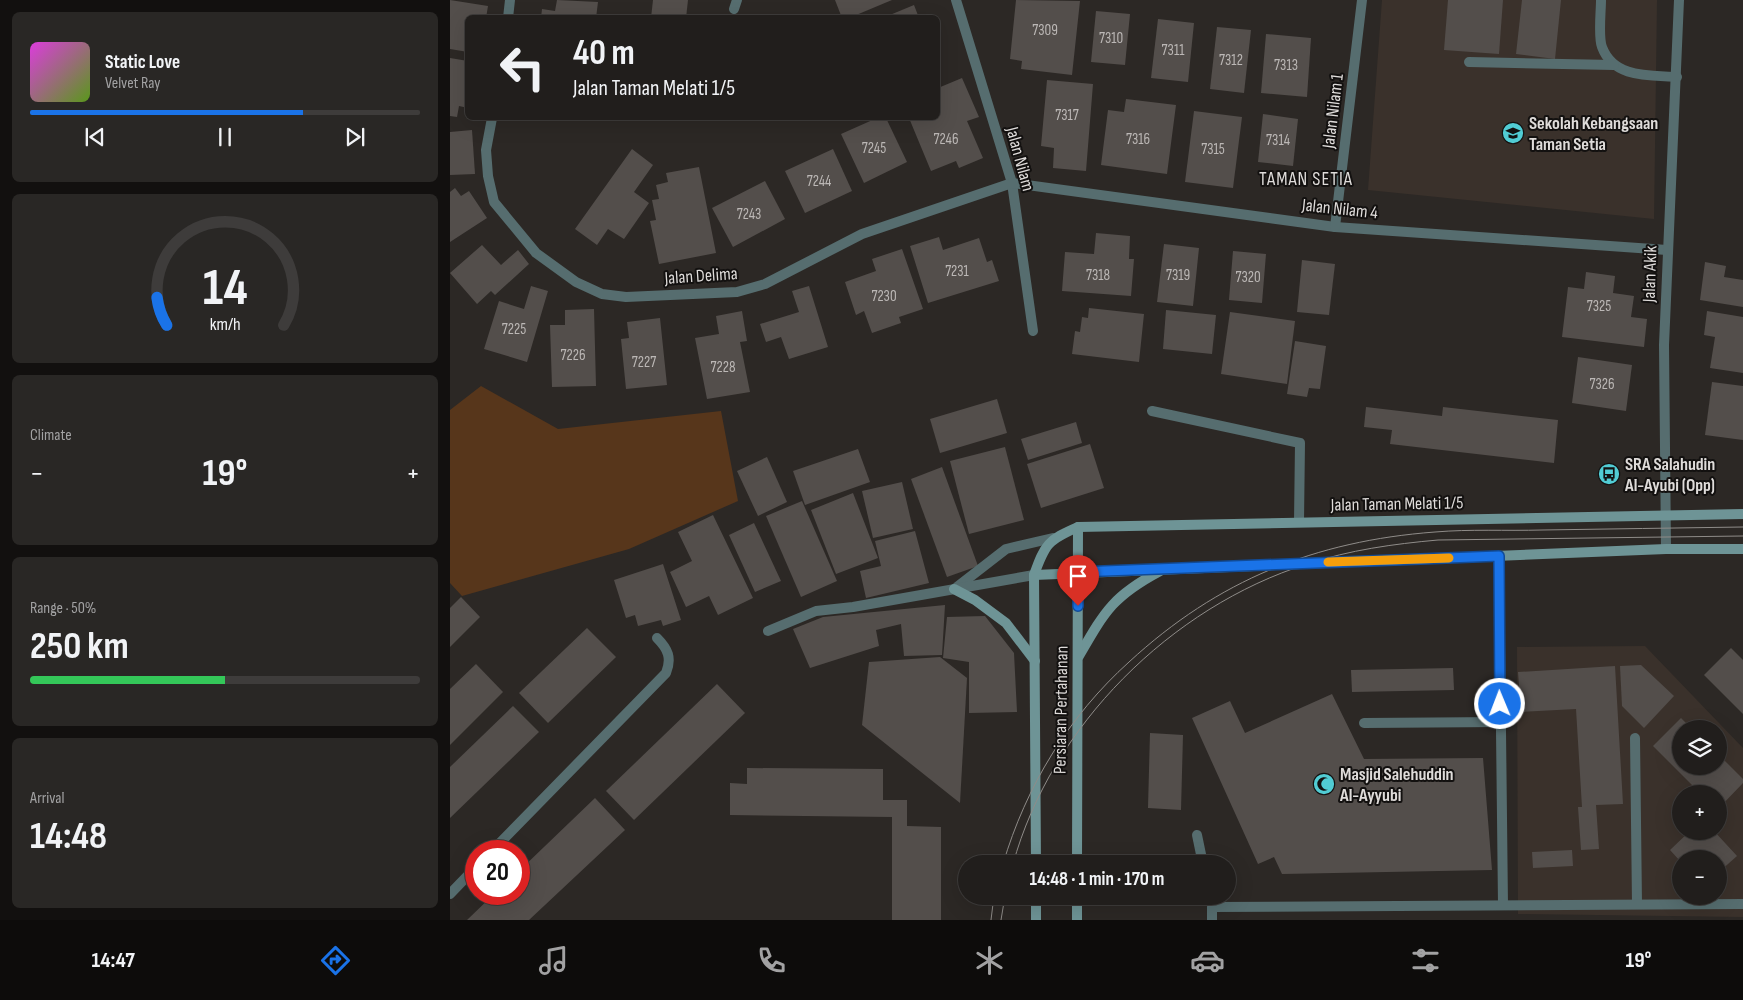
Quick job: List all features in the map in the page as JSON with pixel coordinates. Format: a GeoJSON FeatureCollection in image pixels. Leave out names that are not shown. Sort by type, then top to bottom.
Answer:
{"type":"FeatureCollection","features":[{"type":"Feature","properties":{"kind":"main road","name":"Jalan Taman Melati 1/5"},"geometry":{"type":"LineString","coordinates":[[1053,538],[1078,527],[1743,514]]}},
{"type":"Feature","properties":{"kind":"main road","name":"Persiaran Pertahanan"},"geometry":{"type":"LineString","coordinates":[[1077,855],[1078,527]]}},
{"type":"Feature","properties":{"kind":"main road","name":"Persiaran Pertahanan"},"geometry":{"type":"LineString","coordinates":[[1036,855],[1034,575],[1041,554],[1053,538]]}},
{"type":"Feature","properties":{"kind":"main road"},"geometry":{"type":"LineString","coordinates":[[1034,575],[1666,549],[1743,549]]}},
{"type":"Feature","properties":{"kind":"main road"},"geometry":{"type":"LineString","coordinates":[[1078,657],[1102,617],[1115,601],[1132,586],[1163,569]]}},
{"type":"Feature","properties":{"kind":"main road"},"geometry":{"type":"LineString","coordinates":[[954,589],[975,600],[1006,623],[1035,661]]}},
{"type":"Feature","properties":{"kind":"main road"},"geometry":{"type":"LineString","coordinates":[[1036,905],[1036,920]]}},
{"type":"Feature","properties":{"kind":"main road"},"geometry":{"type":"LineString","coordinates":[[1077,905],[1077,920]]}},
{"type":"Feature","properties":{"kind":"street"},"geometry":{"type":"LineString","coordinates":[[508,15],[510,0]]}},
{"type":"Feature","properties":{"kind":"street","name":"Jalan Nilam"},"geometry":{"type":"LineString","coordinates":[[956,0],[1012,183],[1033,331]]}},
{"type":"Feature","properties":{"kind":"street","name":"Jalan Nilam 1"},"geometry":{"type":"LineString","coordinates":[[1335,227],[1362,0]]}},
{"type":"Feature","properties":{"kind":"street"},"geometry":{"type":"LineString","coordinates":[[1601,0],[1602,47],[1614,65],[1630,74],[1677,77]]}},
{"type":"Feature","properties":{"kind":"street","name":"Jalan Akik"},"geometry":{"type":"LineString","coordinates":[[1666,549],[1664,345],[1679,0]]}},
{"type":"Feature","properties":{"kind":"street"},"geometry":{"type":"LineString","coordinates":[[1469,62],[1614,65]]}},
{"type":"Feature","properties":{"kind":"street","name":"Jalan Delima"},"geometry":{"type":"LineString","coordinates":[[492,120],[486,150],[488,176],[494,202],[536,253],[576,282],[602,294],[626,297],[736,292],[765,284],[862,234],[1012,183]]}},
{"type":"Feature","properties":{"kind":"street","name":"Jalan Nilam 4"},"geometry":{"type":"LineString","coordinates":[[1012,183],[1335,227],[1667,250]]}},
{"type":"Feature","properties":{"kind":"street"},"geometry":{"type":"LineString","coordinates":[[1152,411],[1300,443],[1299,522]]}},
{"type":"Feature","properties":{"kind":"street"},"geometry":{"type":"LineString","coordinates":[[954,589],[1006,550],[1053,538]]}},
{"type":"Feature","properties":{"kind":"street"},"geometry":{"type":"LineString","coordinates":[[1499,556],[1503,905]]}},
{"type":"Feature","properties":{"kind":"street"},"geometry":{"type":"LineString","coordinates":[[768,631],[816,611],[853,607],[1034,575]]}},
{"type":"Feature","properties":{"kind":"street"},"geometry":{"type":"LineString","coordinates":[[503,840],[666,673],[670,665],[667,648],[657,638]]}},
{"type":"Feature","properties":{"kind":"street"},"geometry":{"type":"LineString","coordinates":[[1364,723],[1501,722]]}},
{"type":"Feature","properties":{"kind":"street"},"geometry":{"type":"LineString","coordinates":[[1636,738],[1637,904]]}},
{"type":"Feature","properties":{"kind":"street"},"geometry":{"type":"LineString","coordinates":[[1197,835],[1201,855]]}},
{"type":"Feature","properties":{"kind":"street"},"geometry":{"type":"LineString","coordinates":[[450,894],[465,878]]}},
{"type":"Feature","properties":{"kind":"street"},"geometry":{"type":"LineString","coordinates":[[1236,902],[1503,905],[1743,904]]}},
{"type":"Feature","properties":{"kind":"street"},"geometry":{"type":"LineString","coordinates":[[1211,905],[1212,920]]}},
{"type":"Feature","properties":{"kind":"shaded area","name":"Sekolah Kebangsaan Taman Setia"},"geometry":{"type":"Polygon","coordinates":[[[1382,0],[1657,0],[1654,219],[1368,190],[1382,0]]]}},
{"type":"Feature","properties":{"kind":"shaded area"},"geometry":{"type":"Polygon","coordinates":[[[481,386],[558,429],[721,411],[738,501],[629,549],[462,596],[450,583],[450,410],[481,386]]]}},
{"type":"Feature","properties":{"kind":"shaded area"},"geometry":{"type":"Polygon","coordinates":[[[1645,646],[1716,720],[1672,720],[1672,775],[1727,775],[1727,731],[1743,748],[1743,917],[1518,914],[1517,647],[1645,646]]]}},
{"type":"Feature","properties":{"kind":"building"},"geometry":{"type":"Polygon","coordinates":[[[450,0],[488,6],[486,15],[465,15],[465,52],[450,49],[450,0]]]}},
{"type":"Feature","properties":{"kind":"building"},"geometry":{"type":"Polygon","coordinates":[[[557,0],[598,2],[596,15],[541,15],[542,9],[555,11],[557,0]]]}},
{"type":"Feature","properties":{"kind":"building"},"geometry":{"type":"Polygon","coordinates":[[[653,0],[688,0],[686,15],[651,15],[653,0]]]}},
{"type":"Feature","properties":{"kind":"building"},"geometry":{"type":"Polygon","coordinates":[[[835,0],[892,0],[856,15],[841,15],[835,0]]]}},
{"type":"Feature","properties":{"kind":"building"},"geometry":{"type":"Polygon","coordinates":[[[1016,0],[1080,1],[1072,75],[1021,69],[1022,61],[1010,59],[1016,0]]]}},
{"type":"Feature","properties":{"kind":"building"},"geometry":{"type":"Polygon","coordinates":[[[1448,0],[1503,0],[1499,54],[1444,50],[1448,0]]]}},
{"type":"Feature","properties":{"kind":"building"},"geometry":{"type":"Polygon","coordinates":[[[1522,0],[1561,0],[1555,59],[1516,54],[1522,0]]]}},
{"type":"Feature","properties":{"kind":"building"},"geometry":{"type":"Polygon","coordinates":[[[914,5],[918,15],[890,15],[914,5]]]}},
{"type":"Feature","properties":{"kind":"building"},"geometry":{"type":"Polygon","coordinates":[[[1096,11],[1130,14],[1125,65],[1091,62],[1096,11]]]}},
{"type":"Feature","properties":{"kind":"building"},"geometry":{"type":"Polygon","coordinates":[[[1158,19],[1194,23],[1188,82],[1151,78],[1158,19]]]}},
{"type":"Feature","properties":{"kind":"building"},"geometry":{"type":"Polygon","coordinates":[[[1217,27],[1251,30],[1244,93],[1210,89],[1217,27]]]}},
{"type":"Feature","properties":{"kind":"building"},"geometry":{"type":"Polygon","coordinates":[[[1266,34],[1311,38],[1307,97],[1261,93],[1266,34]]]}},
{"type":"Feature","properties":{"kind":"building"},"geometry":{"type":"Polygon","coordinates":[[[450,58],[465,60],[465,107],[459,106],[457,117],[450,116],[450,58]]]}},
{"type":"Feature","properties":{"kind":"building"},"geometry":{"type":"Polygon","coordinates":[[[962,78],[979,117],[967,121],[983,158],[959,168],[956,161],[931,171],[910,120],[940,120],[940,87],[962,78]]]}},
{"type":"Feature","properties":{"kind":"building"},"geometry":{"type":"Polygon","coordinates":[[[1047,80],[1093,84],[1086,171],[1053,168],[1054,148],[1041,146],[1047,80]]]}},
{"type":"Feature","properties":{"kind":"building"},"geometry":{"type":"Polygon","coordinates":[[[1126,99],[1176,105],[1167,174],[1101,165],[1108,110],[1124,112],[1126,99]]]}},
{"type":"Feature","properties":{"kind":"building"},"geometry":{"type":"Polygon","coordinates":[[[1194,111],[1242,117],[1233,188],[1185,182],[1194,111]]]}},
{"type":"Feature","properties":{"kind":"building"},"geometry":{"type":"Polygon","coordinates":[[[1263,114],[1298,119],[1293,166],[1258,162],[1263,114]]]}},
{"type":"Feature","properties":{"kind":"building"},"geometry":{"type":"Polygon","coordinates":[[[872,120],[887,120],[907,162],[864,183],[841,134],[872,120]]]}},
{"type":"Feature","properties":{"kind":"building"},"geometry":{"type":"Polygon","coordinates":[[[472,130],[475,174],[450,175],[450,132],[472,130]]]}},
{"type":"Feature","properties":{"kind":"building"},"geometry":{"type":"Polygon","coordinates":[[[632,149],[653,165],[634,192],[649,203],[624,239],[608,229],[597,245],[575,229],[632,149]]]}},
{"type":"Feature","properties":{"kind":"building"},"geometry":{"type":"Polygon","coordinates":[[[833,149],[852,191],[805,213],[785,171],[833,149]]]}},
{"type":"Feature","properties":{"kind":"building"},"geometry":{"type":"Polygon","coordinates":[[[699,167],[716,253],[659,264],[650,221],[656,220],[652,200],[659,199],[656,185],[668,182],[666,173],[699,167]]]}},
{"type":"Feature","properties":{"kind":"building"},"geometry":{"type":"Polygon","coordinates":[[[765,181],[785,219],[733,247],[712,208],[765,181]]]}},
{"type":"Feature","properties":{"kind":"building"},"geometry":{"type":"Polygon","coordinates":[[[455,188],[461,196],[469,191],[487,218],[450,242],[450,192],[455,188]]]}},
{"type":"Feature","properties":{"kind":"building"},"geometry":{"type":"Polygon","coordinates":[[[1096,233],[1130,236],[1129,259],[1134,259],[1131,296],[1062,291],[1065,252],[1094,254],[1096,233]]]}},
{"type":"Feature","properties":{"kind":"building"},"geometry":{"type":"Polygon","coordinates":[[[939,237],[943,250],[979,238],[987,262],[992,260],[999,281],[928,303],[910,246],[939,237]]]}},
{"type":"Feature","properties":{"kind":"building"},"geometry":{"type":"Polygon","coordinates":[[[1164,244],[1199,248],[1193,306],[1157,302],[1164,244]]]}},
{"type":"Feature","properties":{"kind":"building"},"geometry":{"type":"Polygon","coordinates":[[[482,245],[501,265],[518,250],[529,264],[495,295],[491,291],[477,304],[450,273],[482,245]]]}},
{"type":"Feature","properties":{"kind":"building"},"geometry":{"type":"Polygon","coordinates":[[[902,249],[923,309],[899,317],[901,323],[872,333],[864,311],[856,315],[845,282],[876,271],[872,259],[902,249]]]}},
{"type":"Feature","properties":{"kind":"building"},"geometry":{"type":"Polygon","coordinates":[[[1233,251],[1266,254],[1262,303],[1229,300],[1233,251]]]}},
{"type":"Feature","properties":{"kind":"building"},"geometry":{"type":"Polygon","coordinates":[[[1302,260],[1335,264],[1329,315],[1297,312],[1302,260]]]}},
{"type":"Feature","properties":{"kind":"building"},"geometry":{"type":"Polygon","coordinates":[[[1705,262],[1726,266],[1724,277],[1743,280],[1743,307],[1700,300],[1705,262]]]}},
{"type":"Feature","properties":{"kind":"building"},"geometry":{"type":"Polygon","coordinates":[[[1586,272],[1615,276],[1613,293],[1634,296],[1631,317],[1647,319],[1644,347],[1562,337],[1568,287],[1584,289],[1586,272]]]}},
{"type":"Feature","properties":{"kind":"building"},"geometry":{"type":"Polygon","coordinates":[[[531,286],[548,291],[527,362],[484,349],[499,301],[524,309],[531,286]]]}},
{"type":"Feature","properties":{"kind":"building"},"geometry":{"type":"Polygon","coordinates":[[[809,286],[828,347],[789,359],[781,337],[766,342],[760,324],[799,312],[792,291],[809,286]]]}},
{"type":"Feature","properties":{"kind":"building"},"geometry":{"type":"Polygon","coordinates":[[[1089,308],[1144,314],[1139,362],[1072,354],[1075,331],[1080,332],[1082,317],[1088,318],[1089,308]]]}},
{"type":"Feature","properties":{"kind":"building"},"geometry":{"type":"Polygon","coordinates":[[[594,309],[596,386],[552,387],[550,325],[565,325],[565,310],[594,309]]]}},
{"type":"Feature","properties":{"kind":"building"},"geometry":{"type":"Polygon","coordinates":[[[1166,310],[1216,315],[1212,354],[1163,349],[1166,310]]]}},
{"type":"Feature","properties":{"kind":"building"},"geometry":{"type":"Polygon","coordinates":[[[742,311],[747,341],[740,342],[750,392],[707,399],[695,338],[719,334],[716,316],[742,311]]]}},
{"type":"Feature","properties":{"kind":"building"},"geometry":{"type":"Polygon","coordinates":[[[1707,311],[1743,317],[1743,373],[1710,368],[1715,337],[1704,335],[1707,311]]]}},
{"type":"Feature","properties":{"kind":"building"},"geometry":{"type":"Polygon","coordinates":[[[1230,312],[1295,321],[1287,384],[1221,374],[1230,312]]]}},
{"type":"Feature","properties":{"kind":"building"},"geometry":{"type":"Polygon","coordinates":[[[660,318],[667,385],[626,389],[621,339],[629,338],[627,322],[660,318]]]}},
{"type":"Feature","properties":{"kind":"building"},"geometry":{"type":"Polygon","coordinates":[[[1295,341],[1326,346],[1320,389],[1309,388],[1307,397],[1287,394],[1295,341]]]}},
{"type":"Feature","properties":{"kind":"building"},"geometry":{"type":"Polygon","coordinates":[[[1578,357],[1632,365],[1626,411],[1572,403],[1578,357]]]}},
{"type":"Feature","properties":{"kind":"building"},"geometry":{"type":"Polygon","coordinates":[[[1712,382],[1743,386],[1743,440],[1705,435],[1712,382]]]}},
{"type":"Feature","properties":{"kind":"building"},"geometry":{"type":"Polygon","coordinates":[[[997,399],[1007,433],[940,453],[930,419],[997,399]]]}},
{"type":"Feature","properties":{"kind":"building"},"geometry":{"type":"Polygon","coordinates":[[[1366,407],[1442,416],[1443,407],[1558,420],[1554,463],[1390,444],[1392,430],[1364,427],[1366,407]]]}},
{"type":"Feature","properties":{"kind":"building"},"geometry":{"type":"Polygon","coordinates":[[[1076,422],[1082,443],[1028,460],[1021,439],[1076,422]]]}},
{"type":"Feature","properties":{"kind":"building"},"geometry":{"type":"Polygon","coordinates":[[[1090,444],[1104,488],[1041,508],[1027,464],[1090,444]]]}},
{"type":"Feature","properties":{"kind":"building"},"geometry":{"type":"Polygon","coordinates":[[[1005,447],[1024,520],[969,534],[950,461],[1005,447]]]}},
{"type":"Feature","properties":{"kind":"building"},"geometry":{"type":"Polygon","coordinates":[[[858,449],[870,482],[805,505],[793,471],[858,449]]]}},
{"type":"Feature","properties":{"kind":"building"},"geometry":{"type":"Polygon","coordinates":[[[767,457],[787,502],[758,516],[737,471],[767,457]]]}},
{"type":"Feature","properties":{"kind":"building"},"geometry":{"type":"Polygon","coordinates":[[[942,467],[978,566],[947,577],[911,479],[942,467]]]}},
{"type":"Feature","properties":{"kind":"building"},"geometry":{"type":"Polygon","coordinates":[[[902,482],[913,529],[873,538],[862,491],[902,482]]]}},
{"type":"Feature","properties":{"kind":"building"},"geometry":{"type":"Polygon","coordinates":[[[853,493],[878,558],[836,574],[811,510],[853,493]]]}},
{"type":"Feature","properties":{"kind":"building"},"geometry":{"type":"Polygon","coordinates":[[[802,501],[837,581],[801,597],[766,516],[802,501]]]}},
{"type":"Feature","properties":{"kind":"building"},"geometry":{"type":"Polygon","coordinates":[[[713,515],[753,598],[718,615],[709,596],[686,607],[670,572],[692,561],[678,532],[713,515]]]}},
{"type":"Feature","properties":{"kind":"building"},"geometry":{"type":"Polygon","coordinates":[[[754,523],[781,581],[755,592],[729,535],[754,523]]]}},
{"type":"Feature","properties":{"kind":"building"},"geometry":{"type":"Polygon","coordinates":[[[915,531],[929,583],[866,598],[860,571],[881,566],[875,541],[915,531]]]}},
{"type":"Feature","properties":{"kind":"building"},"geometry":{"type":"Polygon","coordinates":[[[663,564],[681,620],[663,626],[661,620],[638,626],[635,615],[626,618],[614,580],[663,564]]]}},
{"type":"Feature","properties":{"kind":"building"},"geometry":{"type":"Polygon","coordinates":[[[461,597],[480,617],[450,647],[450,608],[461,597]]]}},
{"type":"Feature","properties":{"kind":"building"},"geometry":{"type":"Polygon","coordinates":[[[945,605],[942,655],[904,656],[901,624],[876,630],[879,646],[810,668],[793,629],[823,617],[945,605]]]}},
{"type":"Feature","properties":{"kind":"building"},"geometry":{"type":"Polygon","coordinates":[[[985,616],[1014,653],[1017,712],[969,713],[969,662],[943,658],[947,617],[985,616]]]}},
{"type":"Feature","properties":{"kind":"building"},"geometry":{"type":"Polygon","coordinates":[[[587,628],[616,657],[548,723],[519,693],[587,628]]]}},
{"type":"Feature","properties":{"kind":"building"},"geometry":{"type":"Polygon","coordinates":[[[1731,648],[1743,660],[1743,714],[1704,675],[1731,648]]]}},
{"type":"Feature","properties":{"kind":"building"},"geometry":{"type":"Polygon","coordinates":[[[940,657],[967,678],[960,803],[862,725],[869,662],[940,657]]]}},
{"type":"Feature","properties":{"kind":"building"},"geometry":{"type":"Polygon","coordinates":[[[476,664],[503,692],[450,745],[450,689],[476,664]]]}},
{"type":"Feature","properties":{"kind":"building"},"geometry":{"type":"Polygon","coordinates":[[[1641,665],[1674,696],[1644,728],[1622,706],[1620,666],[1641,665]]]}},
{"type":"Feature","properties":{"kind":"building"},"geometry":{"type":"Polygon","coordinates":[[[1615,666],[1623,804],[1596,805],[1599,849],[1581,850],[1578,807],[1582,807],[1576,709],[1521,712],[1518,672],[1615,666]]]}},
{"type":"Feature","properties":{"kind":"building"},"geometry":{"type":"Polygon","coordinates":[[[1453,668],[1454,690],[1352,692],[1351,670],[1453,668]]]}},
{"type":"Feature","properties":{"kind":"building"},"geometry":{"type":"Polygon","coordinates":[[[717,684],[745,713],[634,820],[606,791],[717,684]]]}},
{"type":"Feature","properties":{"kind":"building"},"geometry":{"type":"Polygon","coordinates":[[[1332,694],[1364,759],[1483,758],[1492,870],[1282,874],[1274,857],[1258,864],[1192,718],[1230,701],[1245,733],[1332,694]]]}},
{"type":"Feature","properties":{"kind":"building"},"geometry":{"type":"Polygon","coordinates":[[[513,706],[539,732],[450,818],[450,767],[513,706]]]}},
{"type":"Feature","properties":{"kind":"building"},"geometry":{"type":"Polygon","coordinates":[[[1672,727],[1672,765],[1653,746],[1672,727]]]}},
{"type":"Feature","properties":{"kind":"building"},"geometry":{"type":"Polygon","coordinates":[[[1150,733],[1183,735],[1181,810],[1148,808],[1150,733]]]}},
{"type":"Feature","properties":{"kind":"building"},"geometry":{"type":"Polygon","coordinates":[[[1727,763],[1743,779],[1743,783],[1727,800],[1727,785],[1692,785],[1682,775],[1727,775],[1727,763]]]}},
{"type":"Feature","properties":{"kind":"building"},"geometry":{"type":"Polygon","coordinates":[[[747,768],[883,769],[883,800],[907,800],[907,826],[941,827],[941,920],[892,920],[892,817],[730,815],[730,783],[747,784],[747,768]]]}},
{"type":"Feature","properties":{"kind":"building"},"geometry":{"type":"Polygon","coordinates":[[[595,798],[625,830],[529,920],[467,920],[483,905],[530,905],[530,860],[595,798]]]}},
{"type":"Feature","properties":{"kind":"building"},"geometry":{"type":"Polygon","coordinates":[[[1681,840],[1722,840],[1737,856],[1727,865],[1727,850],[1672,850],[1672,852],[1670,850],[1681,840]]]}},
{"type":"Feature","properties":{"kind":"building"},"geometry":{"type":"Polygon","coordinates":[[[1572,850],[1573,866],[1533,868],[1532,852],[1572,850]]]}},
{"type":"Feature","properties":{"kind":"tram line"},"geometry":{"type":"LineString","coordinates":[[1006,855],[1024,807],[1052,754],[1087,705],[1107,683],[1163,633],[1197,608],[1233,587],[1270,570],[1309,555],[1349,545],[1391,537],[1435,532],[1743,527]]}},
{"type":"Feature","properties":{"kind":"tram line"},"geometry":{"type":"LineString","coordinates":[[1016,855],[1031,813],[1056,765],[1087,720],[1123,678],[1164,641],[1209,610],[1257,584],[1307,564],[1339,555],[1372,548],[1438,540],[1743,536]]}},
{"type":"Feature","properties":{"kind":"tram line"},"geometry":{"type":"LineString","coordinates":[[991,920],[993,905]]}},
{"type":"Feature","properties":{"kind":"tram line"},"geometry":{"type":"LineString","coordinates":[[1001,920],[1004,905]]}},
{"type":"Feature","properties":{"kind":"slow traffic"},"geometry":{"type":"LineString","coordinates":[[1328,562],[1449,558]]}},
{"type":"Feature","properties":{"kind":"place","name":"Sekolah Kebangsaan Taman Setia"},"geometry":{"type":"Point","coordinates":[1513,133]}},
{"type":"Feature","properties":{"kind":"place","name":"SRA Salahudin Al-Ayubi (Opp)"},"geometry":{"type":"Point","coordinates":[1609,474]}},
{"type":"Feature","properties":{"kind":"place","name":"Masjid Salehuddin Al-Ayyubi"},"geometry":{"type":"Point","coordinates":[1324,784]}},
{"type":"Feature","properties":{"kind":"district","name":"TAMAN SETIA"},"geometry":{"type":"Point","coordinates":[1306,179]}},
{"type":"Feature","properties":{"kind":"route"},"geometry":{"type":"LineString","coordinates":[[1078,606],[1078,572],[1499,556],[1500,704]]}}]}
